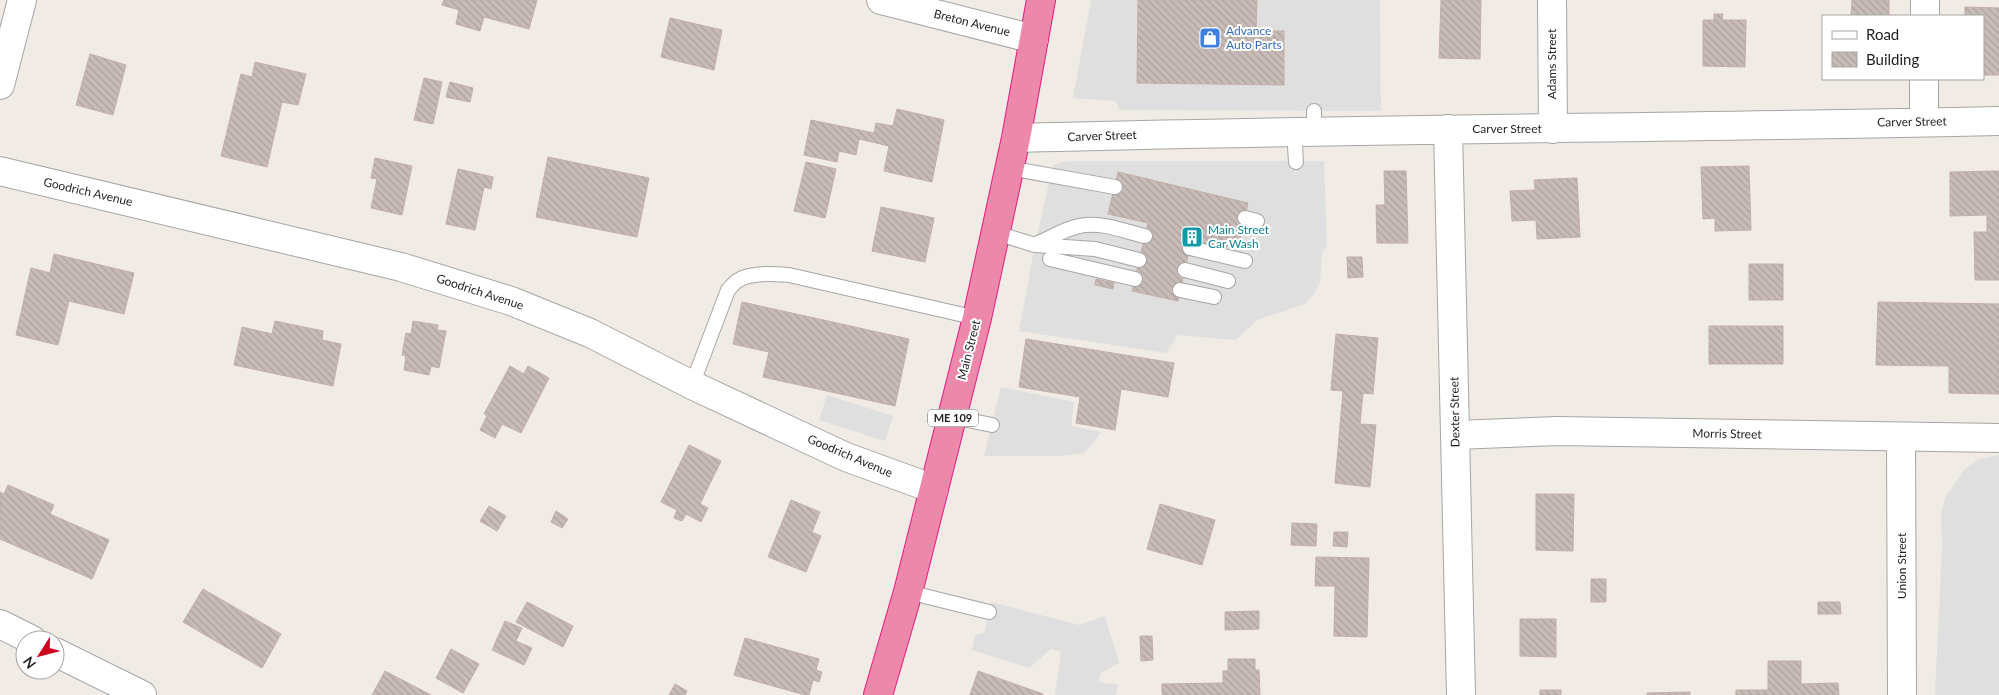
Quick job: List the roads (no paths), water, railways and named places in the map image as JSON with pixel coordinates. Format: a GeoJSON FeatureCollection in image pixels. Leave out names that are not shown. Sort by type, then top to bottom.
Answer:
{"type":"FeatureCollection","features":[{"type":"Feature","properties":{"kind":"highway","name":"Main Street"},"geometry":{"type":"LineString","coordinates":[[878,695],[908,592],[978,318],[1016,138],[1041,0]]}},
{"type":"Feature","properties":{"kind":"street"},"geometry":{"type":"LineString","coordinates":[[0,85],[22,0]]}},
{"type":"Feature","properties":{"kind":"street","name":"Breton Avenue"},"geometry":{"type":"LineString","coordinates":[[881,0],[1034,39]]}},
{"type":"Feature","properties":{"kind":"street","name":"Adams Street"},"geometry":{"type":"LineString","coordinates":[[1552,0],[1553,129]]}},
{"type":"Feature","properties":{"kind":"street"},"geometry":{"type":"LineString","coordinates":[[1925,0],[1925,15]]}},
{"type":"Feature","properties":{"kind":"street"},"geometry":{"type":"LineString","coordinates":[[1924,80],[1924,122]]}},
{"type":"Feature","properties":{"kind":"street","name":"Carver Street"},"geometry":{"type":"LineString","coordinates":[[1016,138],[1307,124],[1448,129],[1553,129],[1999,120]]}},
{"type":"Feature","properties":{"kind":"street","name":"Dexter Street"},"geometry":{"type":"LineString","coordinates":[[1448,129],[1456,435],[1460,695]]}},
{"type":"Feature","properties":{"kind":"street","name":"Goodrich Avenue"},"geometry":{"type":"LineString","coordinates":[[0,170],[401,267],[511,301],[590,333],[692,385],[846,457],[934,490]]}},
{"type":"Feature","properties":{"kind":"street","name":"Morris Street"},"geometry":{"type":"LineString","coordinates":[[1456,435],[1558,431],[1999,438]]}},
{"type":"Feature","properties":{"kind":"street","name":"Union Street"},"geometry":{"type":"LineString","coordinates":[[1901,437],[1902,695]]}},
{"type":"Feature","properties":{"kind":"street"},"geometry":{"type":"LineString","coordinates":[[0,624],[15,632]]}},
{"type":"Feature","properties":{"kind":"street"},"geometry":{"type":"LineString","coordinates":[[65,657],[142,695]]}},
{"type":"Feature","properties":{"kind":"lane"},"geometry":{"type":"LineString","coordinates":[[1296,162],[1307,124]]}},
{"type":"Feature","properties":{"kind":"lane"},"geometry":{"type":"LineString","coordinates":[[1009,168],[1115,187]]}},
{"type":"Feature","properties":{"kind":"lane"},"geometry":{"type":"LineString","coordinates":[[1035,245],[1070,229],[1085,225],[1103,226],[1145,236]]}},
{"type":"Feature","properties":{"kind":"lane"},"geometry":{"type":"LineString","coordinates":[[996,233],[1035,245],[1094,249],[1139,260]]}},
{"type":"Feature","properties":{"kind":"lane"},"geometry":{"type":"LineString","coordinates":[[1190,248],[1245,261]]}},
{"type":"Feature","properties":{"kind":"lane"},"geometry":{"type":"LineString","coordinates":[[1050,260],[1135,279]]}},
{"type":"Feature","properties":{"kind":"lane"},"geometry":{"type":"LineString","coordinates":[[1185,270],[1228,281]]}},
{"type":"Feature","properties":{"kind":"lane"},"geometry":{"type":"LineString","coordinates":[[692,385],[728,290],[737,280],[768,273],[789,275],[978,318]]}},
{"type":"Feature","properties":{"kind":"lane"},"geometry":{"type":"LineString","coordinates":[[1180,290],[1214,297]]}},
{"type":"Feature","properties":{"kind":"lane"},"geometry":{"type":"LineString","coordinates":[[953,417],[992,425]]}},
{"type":"Feature","properties":{"kind":"lane"},"geometry":{"type":"LineString","coordinates":[[908,592],[989,612]]}},
{"type":"Feature","properties":{"kind":"place","name":"Advance Auto Parts"},"geometry":{"type":"Point","coordinates":[1210,38]}},
{"type":"Feature","properties":{"kind":"place","name":"Main Street Car Wash"},"geometry":{"type":"Point","coordinates":[1192,237]}}]}
